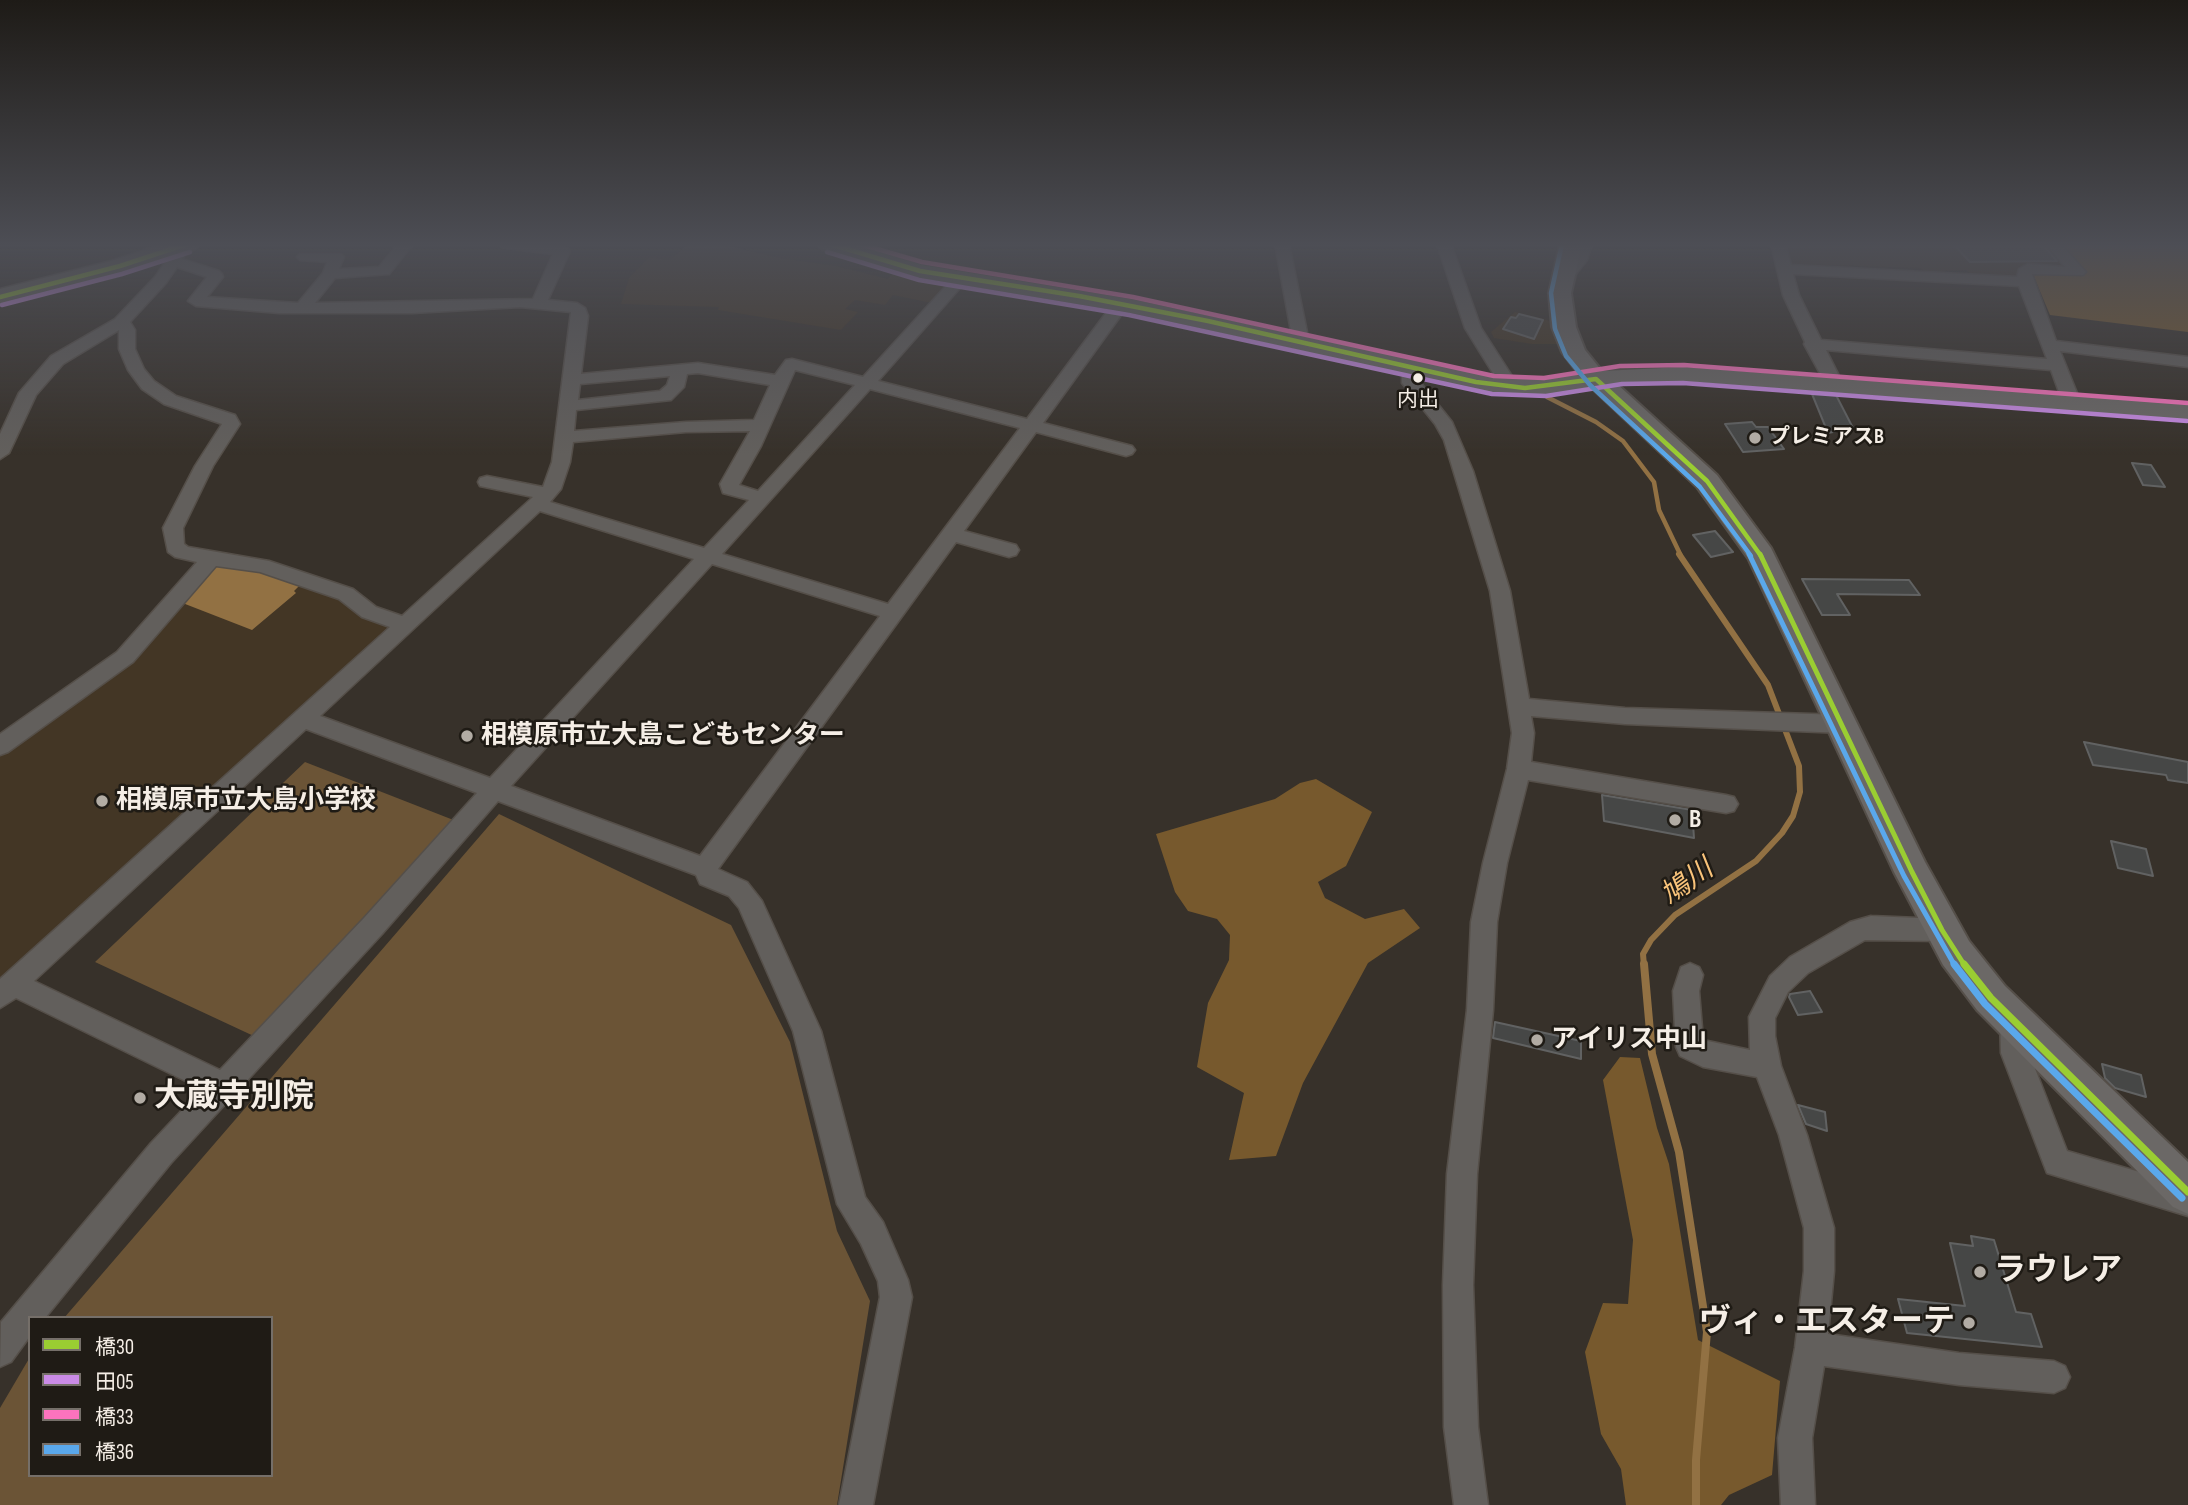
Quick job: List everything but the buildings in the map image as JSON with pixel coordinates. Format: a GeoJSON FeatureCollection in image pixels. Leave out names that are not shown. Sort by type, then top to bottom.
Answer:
{"type":"FeatureCollection","features":[{"type":"Feature","properties":{"kind":"main road"},"geometry":{"type":"LineString","coordinates":[[1169,314],[1510,387],[1545,387],[1660,373],[2188,412]]}},
{"type":"Feature","properties":{"kind":"main road"},"geometry":{"type":"LineString","coordinates":[[1564,314],[1566,332],[1582,365],[1707,481],[1744,529],[1770,573],[1942,930],[1973,976],[2012,1019],[2188,1192]]}},
{"type":"Feature","properties":{"kind":"street"},"geometry":{"type":"LineString","coordinates":[[0,453],[28,393],[58,360],[128,314]]}},
{"type":"Feature","properties":{"kind":"street"},"geometry":{"type":"LineString","coordinates":[[224,1086],[6,990],[552,489],[561,462],[565,437],[579,314]]}},
{"type":"Feature","properties":{"kind":"street"},"geometry":{"type":"LineString","coordinates":[[0,1351],[161,1153],[373,926],[493,790],[760,497],[822,433],[928,314]]}},
{"type":"Feature","properties":{"kind":"street"},"geometry":{"type":"LineString","coordinates":[[705,868],[891,612],[1113,314]]}},
{"type":"Feature","properties":{"kind":"street"},"geometry":{"type":"LineString","coordinates":[[1296,314],[1301,342]]}},
{"type":"Feature","properties":{"kind":"street"},"geometry":{"type":"LineString","coordinates":[[1467,314],[1472,328],[1510,387]]}},
{"type":"Feature","properties":{"kind":"street"},"geometry":{"type":"LineString","coordinates":[[1799,314],[1834,384]]}},
{"type":"Feature","properties":{"kind":"street"},"geometry":{"type":"LineString","coordinates":[[2037,314],[2072,403]]}},
{"type":"Feature","properties":{"kind":"street"},"geometry":{"type":"LineString","coordinates":[[121,321],[127,326],[127,349],[136,370],[148,385],[170,400],[229,419],[231,424],[204,466],[173,528],[174,547],[182,552],[211,559],[262,566],[346,594],[369,612],[404,625]]}},
{"type":"Feature","properties":{"kind":"street"},"geometry":{"type":"LineString","coordinates":[[1812,344],[2056,365]]}},
{"type":"Feature","properties":{"kind":"street"},"geometry":{"type":"LineString","coordinates":[[2048,345],[2188,362]]}},
{"type":"Feature","properties":{"kind":"street"},"geometry":{"type":"LineString","coordinates":[[760,497],[730,489],[729,484],[761,425],[780,381],[795,359],[864,383],[1126,450]]}},
{"type":"Feature","properties":{"kind":"street"},"geometry":{"type":"LineString","coordinates":[[1410,367],[1411,383],[1443,422],[1453,440],[1464,471],[1500,591],[1521,707],[1523,733],[1519,769],[1495,863],[1484,922],[1480,1010],[1462,1174],[1458,1285],[1461,1427],[1471,1505]]}},
{"type":"Feature","properties":{"kind":"street"},"geometry":{"type":"LineString","coordinates":[[571,380],[680,369],[711,369],[780,381]]}},
{"type":"Feature","properties":{"kind":"street"},"geometry":{"type":"LineString","coordinates":[[568,407],[665,396],[675,387],[680,369]]}},
{"type":"Feature","properties":{"kind":"street"},"geometry":{"type":"LineString","coordinates":[[565,437],[686,427],[761,425]]}},
{"type":"Feature","properties":{"kind":"street"},"geometry":{"type":"LineString","coordinates":[[487,482],[706,557],[891,612]]}},
{"type":"Feature","properties":{"kind":"street"},"geometry":{"type":"LineString","coordinates":[[951,534],[1009,550]]}},
{"type":"Feature","properties":{"kind":"street"},"geometry":{"type":"LineString","coordinates":[[0,746],[125,656],[211,559]]}},
{"type":"Feature","properties":{"kind":"street"},"geometry":{"type":"LineString","coordinates":[[1521,707],[1625,716],[1843,724]]}},
{"type":"Feature","properties":{"kind":"street"},"geometry":{"type":"LineString","coordinates":[[302,718],[705,868],[709,877],[738,889],[749,901],[807,1031],[852,1205],[872,1233],[893,1280],[896,1297],[856,1505]]}},
{"type":"Feature","properties":{"kind":"street"},"geometry":{"type":"LineString","coordinates":[[1519,769],[1726,804]]}},
{"type":"Feature","properties":{"kind":"street"},"geometry":{"type":"LineString","coordinates":[[1798,1505],[1795,1438],[1811,1348],[1819,1271],[1819,1228],[1793,1135],[1768,1066],[1761,1036],[1762,1017],[1779,984],[1799,965],[1863,928],[1942,930]]}},
{"type":"Feature","properties":{"kind":"street"},"geometry":{"type":"LineString","coordinates":[[1690,975],[1686,991],[1690,1047],[1703,1054],[1768,1066]]}},
{"type":"Feature","properties":{"kind":"street"},"geometry":{"type":"LineString","coordinates":[[2012,1019],[2011,1037],[2015,1054],[2057,1163],[2188,1201]]}},
{"type":"Feature","properties":{"kind":"street"},"geometry":{"type":"LineString","coordinates":[[1811,1348],[1959,1369],[2054,1377]]}},
{"type":"Feature","properties":{"kind":"shaded area"},"geometry":{"type":"Polygon","coordinates":[[[744,314],[856,314],[841,330],[744,314]]]}},
{"type":"Feature","properties":{"kind":"shaded area"},"geometry":{"type":"Polygon","coordinates":[[[1512,314],[1524,314],[1551,321],[1558,344],[1532,344],[1494,338],[1491,332],[1512,314]]]}},
{"type":"Feature","properties":{"kind":"shaded area"},"geometry":{"type":"Polygon","coordinates":[[[2188,314],[2188,332],[2050,315],[2188,314]]]}},
{"type":"Feature","properties":{"kind":"shaded area"},"geometry":{"type":"Polygon","coordinates":[[[216,566],[256,570],[300,585],[294,591],[296,593],[252,630],[180,602],[216,566]]]}},
{"type":"Feature","properties":{"kind":"shaded area","name":"相模原市立大島小学校"},"geometry":{"type":"Polygon","coordinates":[[[210,568],[256,570],[334,597],[364,618],[389,626],[388,630],[0,990],[0,751],[131,656],[210,568]]]}},
{"type":"Feature","properties":{"kind":"shaded area"},"geometry":{"type":"Polygon","coordinates":[[[305,762],[456,821],[258,1038],[95,962],[305,762]]]}},
{"type":"Feature","properties":{"kind":"shaded area"},"geometry":{"type":"Polygon","coordinates":[[[1316,779],[1372,812],[1346,866],[1318,882],[1325,898],[1365,919],[1404,909],[1420,928],[1368,963],[1303,1083],[1276,1156],[1229,1160],[1244,1093],[1197,1067],[1208,1003],[1229,960],[1230,935],[1217,919],[1188,911],[1175,892],[1156,834],[1275,799],[1300,783],[1316,779]]]}},
{"type":"Feature","properties":{"kind":"shaded area"},"geometry":{"type":"Polygon","coordinates":[[[499,814],[731,925],[790,1042],[837,1231],[870,1301],[837,1505],[0,1505],[0,1408],[28,1360],[28,1477],[273,1477],[273,1316],[66,1316],[499,814]]]}},
{"type":"Feature","properties":{"kind":"shaded area"},"geometry":{"type":"Polygon","coordinates":[[[1620,1057],[1640,1058],[1669,1164],[1698,1340],[1780,1381],[1772,1475],[1729,1495],[1721,1505],[1626,1505],[1621,1469],[1601,1434],[1585,1352],[1603,1303],[1628,1304],[1633,1240],[1603,1080],[1620,1057]]]}},
{"type":"Feature","properties":{"kind":"waterway","name":"鳩川"},"geometry":{"type":"LineString","coordinates":[[1547,397],[1596,422],[1623,441],[1654,482],[1659,510],[1681,556]]}},
{"type":"Feature","properties":{"kind":"waterway","name":"鳩川"},"geometry":{"type":"LineString","coordinates":[[1644,966],[1643,954],[1651,940],[1675,915],[1756,861],[1782,833],[1793,816],[1800,792],[1799,766],[1768,685],[1679,554]]}},
{"type":"Feature","properties":{"kind":"waterway","name":"鳩川"},"geometry":{"type":"LineString","coordinates":[[1644,964],[1652,1054],[1679,1152],[1707,1332],[1696,1460],[1696,1505]]}},
{"type":"Feature","properties":{"kind":"transit line","name":"田05"},"geometry":{"type":"LineString","coordinates":[[1124,314],[1492,394],[1546,396],[1622,384],[1683,383],[2187,421]]}},
{"type":"Feature","properties":{"kind":"transit line","name":"橋30"},"geometry":{"type":"LineString","coordinates":[[1173,314],[1476,382],[1525,388],[1596,379],[1707,481],[1761,555],[1912,872],[1942,930],[1964,964],[1991,998],[2188,1192]]}},
{"type":"Feature","properties":{"kind":"transit line","name":"橋33"},"geometry":{"type":"LineString","coordinates":[[1212,314],[1494,376],[1544,378],[1620,366],[1684,365],[2188,403]]}},
{"type":"Feature","properties":{"kind":"transit line","name":"橋36"},"geometry":{"type":"LineString","coordinates":[[1553,314],[1555,329],[1566,356],[1590,385],[1700,487],[1753,559],[1904,876],[1949,958],[1985,1004],[2182,1198]]}},
{"type":"Feature","properties":{"kind":"place","name":"内出"},"geometry":{"type":"Point","coordinates":[1418,378]}},
{"type":"Feature","properties":{"kind":"place","name":"プレミアスB"},"geometry":{"type":"Point","coordinates":[1755,438]}},
{"type":"Feature","properties":{"kind":"place","name":"相模原市立大島こどもセンター"},"geometry":{"type":"Point","coordinates":[467,736]}},
{"type":"Feature","properties":{"kind":"place","name":"相模原市立大島小学校"},"geometry":{"type":"Point","coordinates":[102,801]}},
{"type":"Feature","properties":{"kind":"place","name":"B"},"geometry":{"type":"Point","coordinates":[1675,820]}},
{"type":"Feature","properties":{"kind":"place","name":"アイリス中山"},"geometry":{"type":"Point","coordinates":[1537,1040]}},
{"type":"Feature","properties":{"kind":"place","name":"大蔵寺別院"},"geometry":{"type":"Point","coordinates":[140,1098]}},
{"type":"Feature","properties":{"kind":"place","name":"ラウレア"},"geometry":{"type":"Point","coordinates":[1980,1272]}},
{"type":"Feature","properties":{"kind":"place","name":"ヴィ・エスターテ"},"geometry":{"type":"Point","coordinates":[1969,1323]}}]}
